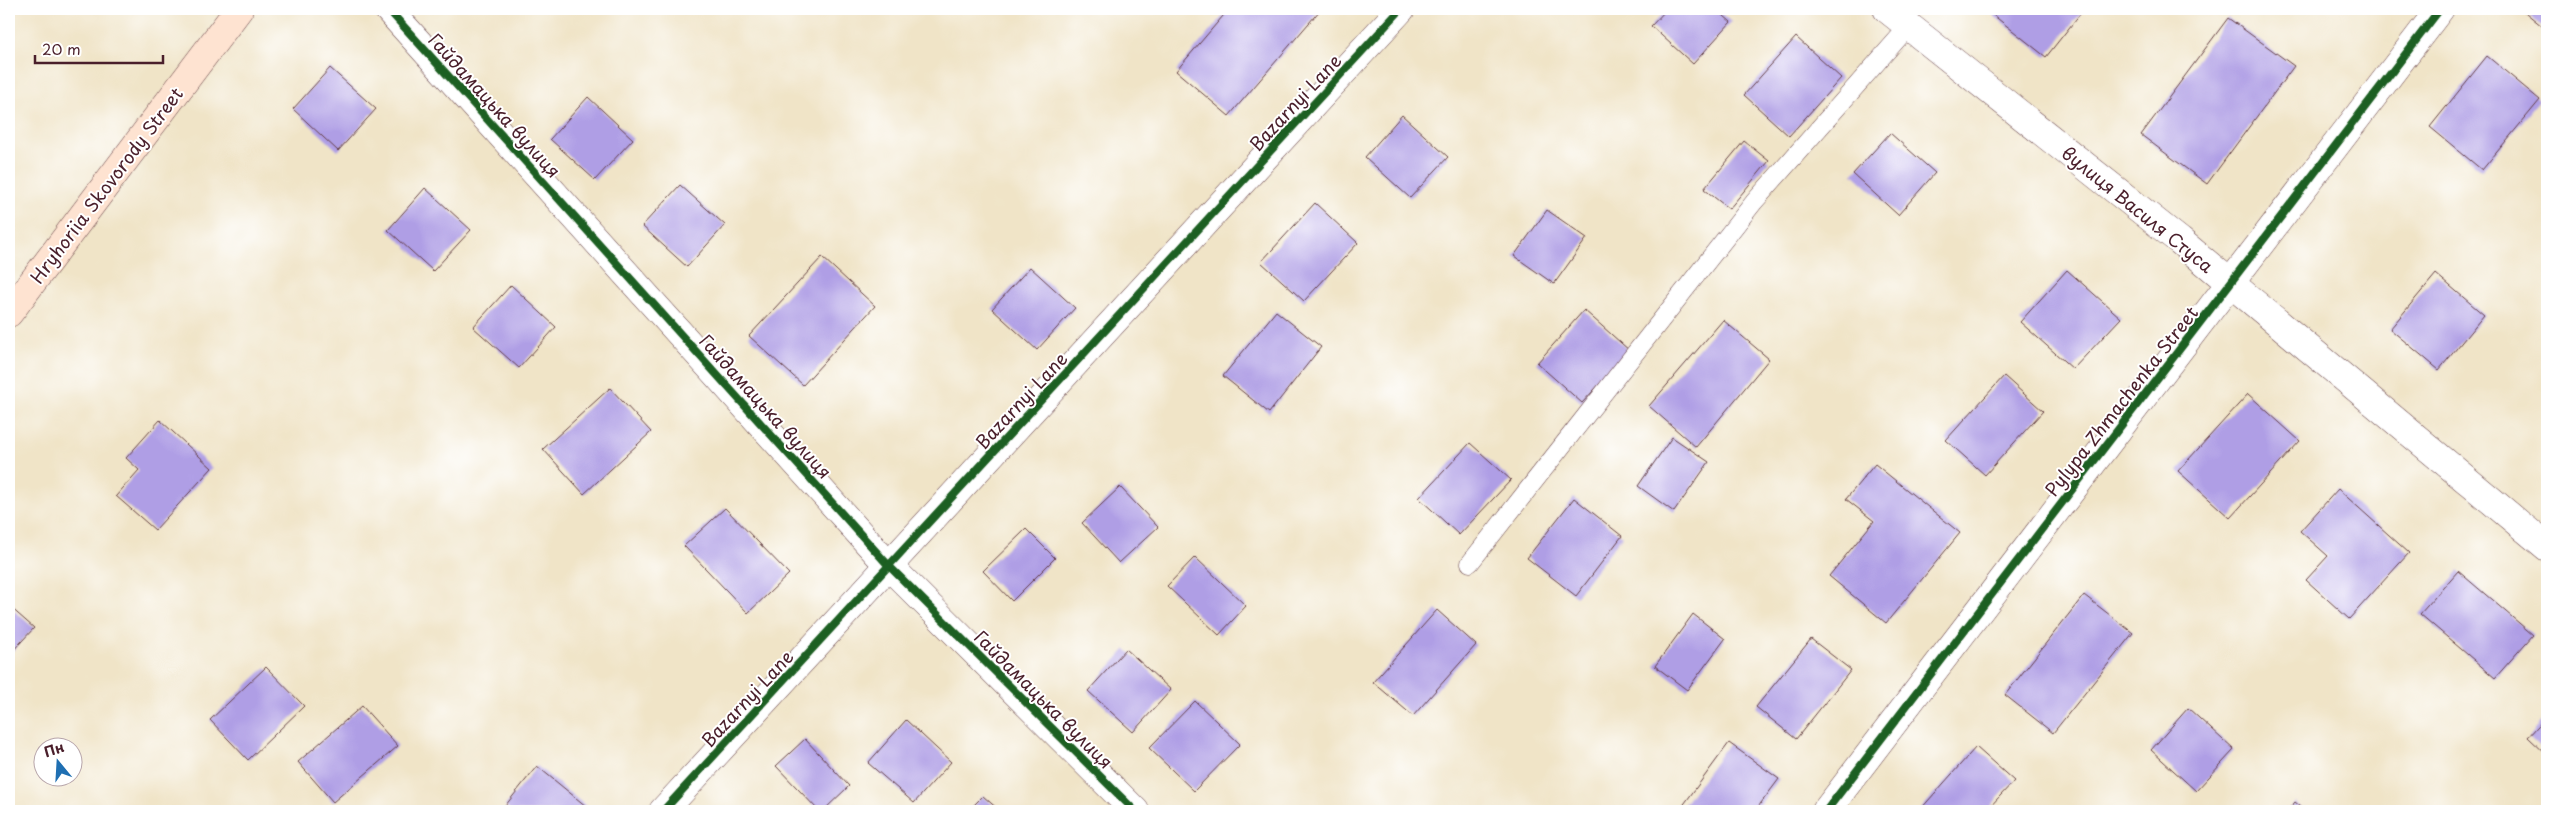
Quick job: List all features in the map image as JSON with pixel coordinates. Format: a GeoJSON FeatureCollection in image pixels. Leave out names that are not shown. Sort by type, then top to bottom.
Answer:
{"type":"FeatureCollection","features":[{"type":"Feature","properties":{"kind":"street","name":"Hryhoriia Skovorody Street"},"geometry":{"type":"LineString","coordinates":[[9,313],[238,9]]}},
{"type":"Feature","properties":{"kind":"street","name":"Гайдамацька вулиця"},"geometry":{"type":"LineString","coordinates":[[388,9],[889,566],[1135,811]]}},
{"type":"Feature","properties":{"kind":"street","name":"Bazarnyi Lane"},"geometry":{"type":"LineString","coordinates":[[663,811],[1401,9]]}},
{"type":"Feature","properties":{"kind":"street","name":"вулиця Василя Стуса"},"geometry":{"type":"LineString","coordinates":[[1887,9],[2180,241],[2547,548]]}},
{"type":"Feature","properties":{"kind":"street","name":"Pylypa Zhmachenka Street"},"geometry":{"type":"LineString","coordinates":[[1826,811],[2440,9]]}},
{"type":"Feature","properties":{"kind":"lane"},"geometry":{"type":"LineString","coordinates":[[1470,563],[1754,202],[1909,26]]}},
{"type":"Feature","properties":{"kind":"building"},"geometry":{"type":"Polygon","coordinates":[[[1229,9],[1321,9],[1229,116],[1176,71],[1229,9]]]}},
{"type":"Feature","properties":{"kind":"building"},"geometry":{"type":"Polygon","coordinates":[[[1667,9],[1716,9],[1731,22],[1693,64],[1651,26],[1667,9]]]}},
{"type":"Feature","properties":{"kind":"building"},"geometry":{"type":"Polygon","coordinates":[[[1990,9],[2084,9],[2046,57],[1988,11],[1990,9]]]}},
{"type":"Feature","properties":{"kind":"building"},"geometry":{"type":"Polygon","coordinates":[[[2521,9],[2547,9],[2547,30],[2521,9]]]}},
{"type":"Feature","properties":{"kind":"building"},"geometry":{"type":"Polygon","coordinates":[[[2228,18],[2294,66],[2207,184],[2141,135],[2228,18]]]}},
{"type":"Feature","properties":{"kind":"building"},"geometry":{"type":"Polygon","coordinates":[[[1796,37],[1841,78],[1789,136],[1744,95],[1796,37]]]}},
{"type":"Feature","properties":{"kind":"building"},"geometry":{"type":"Polygon","coordinates":[[[2487,56],[2540,100],[2482,170],[2430,127],[2487,56]]]}},
{"type":"Feature","properties":{"kind":"building"},"geometry":{"type":"Polygon","coordinates":[[[330,68],[376,109],[338,151],[293,109],[330,68]]]}},
{"type":"Feature","properties":{"kind":"building"},"geometry":{"type":"Polygon","coordinates":[[[588,97],[633,139],[595,180],[550,139],[588,97]]]}},
{"type":"Feature","properties":{"kind":"building"},"geometry":{"type":"Polygon","coordinates":[[[1402,115],[1448,157],[1410,198],[1365,157],[1402,115]]]}},
{"type":"Feature","properties":{"kind":"building"},"geometry":{"type":"Polygon","coordinates":[[[1890,133],[1935,173],[1898,215],[1853,174],[1890,133]]]}},
{"type":"Feature","properties":{"kind":"building"},"geometry":{"type":"Polygon","coordinates":[[[1744,141],[1769,161],[1729,209],[1704,189],[1744,141]]]}},
{"type":"Feature","properties":{"kind":"building"},"geometry":{"type":"Polygon","coordinates":[[[680,185],[725,225],[687,267],[642,226],[680,185]]]}},
{"type":"Feature","properties":{"kind":"building"},"geometry":{"type":"Polygon","coordinates":[[[425,188],[471,230],[433,271],[388,230],[425,188]]]}},
{"type":"Feature","properties":{"kind":"building"},"geometry":{"type":"Polygon","coordinates":[[[1315,203],[1358,243],[1304,301],[1261,262],[1315,203]]]}},
{"type":"Feature","properties":{"kind":"building"},"geometry":{"type":"Polygon","coordinates":[[[1547,210],[1587,238],[1554,284],[1514,256],[1547,210]]]}},
{"type":"Feature","properties":{"kind":"building"},"geometry":{"type":"Polygon","coordinates":[[[822,257],[875,306],[803,385],[749,336],[822,257]]]}},
{"type":"Feature","properties":{"kind":"building"},"geometry":{"type":"Polygon","coordinates":[[[1030,267],[1075,308],[1037,350],[992,309],[1030,267]]]}},
{"type":"Feature","properties":{"kind":"building"},"geometry":{"type":"Polygon","coordinates":[[[2067,270],[2121,318],[2073,369],[2020,322],[2067,270]]]}},
{"type":"Feature","properties":{"kind":"building"},"geometry":{"type":"Polygon","coordinates":[[[2436,274],[2484,315],[2439,370],[2390,329],[2436,274]]]}},
{"type":"Feature","properties":{"kind":"building"},"geometry":{"type":"Polygon","coordinates":[[[511,285],[556,327],[519,368],[473,327],[511,285]]]}},
{"type":"Feature","properties":{"kind":"building"},"geometry":{"type":"Polygon","coordinates":[[[1584,310],[1630,351],[1582,403],[1537,363],[1584,310]]]}},
{"type":"Feature","properties":{"kind":"building"},"geometry":{"type":"Polygon","coordinates":[[[1276,311],[1321,347],[1269,413],[1223,376],[1276,311]]]}},
{"type":"Feature","properties":{"kind":"building"},"geometry":{"type":"Polygon","coordinates":[[[1723,320],[1769,359],[1696,447],[1649,406],[1723,320]]]}},
{"type":"Feature","properties":{"kind":"building"},"geometry":{"type":"Polygon","coordinates":[[[2004,376],[2043,411],[1985,475],[1946,440],[2004,376]]]}},
{"type":"Feature","properties":{"kind":"building"},"geometry":{"type":"Polygon","coordinates":[[[610,388],[651,432],[584,494],[543,449],[610,388]]]}},
{"type":"Feature","properties":{"kind":"building"},"geometry":{"type":"Polygon","coordinates":[[[2248,394],[2300,441],[2230,518],[2178,471],[2248,394]]]}},
{"type":"Feature","properties":{"kind":"building"},"geometry":{"type":"Polygon","coordinates":[[[160,420],[212,468],[155,530],[116,496],[139,470],[126,458],[160,420]]]}},
{"type":"Feature","properties":{"kind":"building"},"geometry":{"type":"Polygon","coordinates":[[[1672,437],[1709,462],[1674,512],[1638,486],[1672,437]]]}},
{"type":"Feature","properties":{"kind":"building"},"geometry":{"type":"Polygon","coordinates":[[[1470,443],[1511,480],[1459,535],[1419,498],[1470,443]]]}},
{"type":"Feature","properties":{"kind":"building"},"geometry":{"type":"Polygon","coordinates":[[[1875,464],[1960,533],[1886,623],[1829,576],[1874,521],[1846,499],[1875,464]]]}},
{"type":"Feature","properties":{"kind":"building"},"geometry":{"type":"Polygon","coordinates":[[[1120,487],[1158,527],[1119,563],[1082,523],[1120,487]]]}},
{"type":"Feature","properties":{"kind":"building"},"geometry":{"type":"Polygon","coordinates":[[[2338,489],[2409,553],[2349,619],[2306,580],[2328,556],[2300,531],[2338,489]]]}},
{"type":"Feature","properties":{"kind":"building"},"geometry":{"type":"Polygon","coordinates":[[[1574,498],[1622,536],[1576,596],[1527,558],[1574,498]]]}},
{"type":"Feature","properties":{"kind":"building"},"geometry":{"type":"Polygon","coordinates":[[[725,508],[789,574],[748,613],[684,546],[725,508]]]}},
{"type":"Feature","properties":{"kind":"building"},"geometry":{"type":"Polygon","coordinates":[[[1026,529],[1055,558],[1012,601],[983,571],[1026,529]]]}},
{"type":"Feature","properties":{"kind":"building"},"geometry":{"type":"Polygon","coordinates":[[[1195,557],[1246,606],[1219,635],[1167,586],[1195,557]]]}},
{"type":"Feature","properties":{"kind":"building"},"geometry":{"type":"Polygon","coordinates":[[[2458,571],[2533,635],[2495,678],[2420,614],[2458,571]]]}},
{"type":"Feature","properties":{"kind":"building"},"geometry":{"type":"Polygon","coordinates":[[[2084,595],[2133,633],[2053,733],[2005,695],[2084,595]]]}},
{"type":"Feature","properties":{"kind":"building"},"geometry":{"type":"Polygon","coordinates":[[[9,606],[34,628],[9,655],[9,606]]]}},
{"type":"Feature","properties":{"kind":"building"},"geometry":{"type":"Polygon","coordinates":[[[1437,610],[1476,645],[1413,716],[1373,682],[1437,610]]]}},
{"type":"Feature","properties":{"kind":"building"},"geometry":{"type":"Polygon","coordinates":[[[1693,614],[1725,639],[1687,690],[1655,666],[1693,614]]]}},
{"type":"Feature","properties":{"kind":"building"},"geometry":{"type":"Polygon","coordinates":[[[1811,639],[1851,670],[1796,739],[1756,707],[1811,639]]]}},
{"type":"Feature","properties":{"kind":"building"},"geometry":{"type":"Polygon","coordinates":[[[1126,649],[1171,690],[1133,732],[1088,691],[1126,649]]]}},
{"type":"Feature","properties":{"kind":"building"},"geometry":{"type":"Polygon","coordinates":[[[266,667],[304,706],[248,760],[210,720],[266,667]]]}},
{"type":"Feature","properties":{"kind":"building"},"geometry":{"type":"Polygon","coordinates":[[[1195,701],[1240,744],[1194,791],[1149,748],[1195,701]]]}},
{"type":"Feature","properties":{"kind":"building"},"geometry":{"type":"Polygon","coordinates":[[[362,706],[398,746],[333,802],[298,762],[362,706]]]}},
{"type":"Feature","properties":{"kind":"building"},"geometry":{"type":"Polygon","coordinates":[[[2188,708],[2234,750],[2196,791],[2151,750],[2188,708]]]}},
{"type":"Feature","properties":{"kind":"building"},"geometry":{"type":"Polygon","coordinates":[[[2547,716],[2547,755],[2528,737],[2547,716]]]}},
{"type":"Feature","properties":{"kind":"building"},"geometry":{"type":"Polygon","coordinates":[[[906,720],[951,762],[914,803],[868,763],[906,720]]]}},
{"type":"Feature","properties":{"kind":"building"},"geometry":{"type":"Polygon","coordinates":[[[805,739],[849,786],[823,811],[819,811],[776,766],[805,739]]]}},
{"type":"Feature","properties":{"kind":"building"},"geometry":{"type":"Polygon","coordinates":[[[1729,743],[1779,779],[1755,811],[1679,811],[1729,743]]]}},
{"type":"Feature","properties":{"kind":"building"},"geometry":{"type":"Polygon","coordinates":[[[1976,747],[2014,781],[1986,811],[1919,811],[1976,747]]]}},
{"type":"Feature","properties":{"kind":"building"},"geometry":{"type":"Polygon","coordinates":[[[537,766],[592,811],[512,811],[505,806],[537,766]]]}},
{"type":"Feature","properties":{"kind":"building"},"geometry":{"type":"Polygon","coordinates":[[[983,796],[1000,811],[968,811],[983,796]]]}},
{"type":"Feature","properties":{"kind":"building"},"geometry":{"type":"Polygon","coordinates":[[[2295,802],[2306,811],[2287,811],[2295,802]]]}},
{"type":"Feature","properties":{"kind":"cycle path"},"geometry":{"type":"LineString","coordinates":[[388,9],[889,566],[1135,811]]}},
{"type":"Feature","properties":{"kind":"cycle path"},"geometry":{"type":"LineString","coordinates":[[663,811],[1401,9]]}},
{"type":"Feature","properties":{"kind":"cycle path"},"geometry":{"type":"LineString","coordinates":[[1826,811],[2440,9]]}}]}
